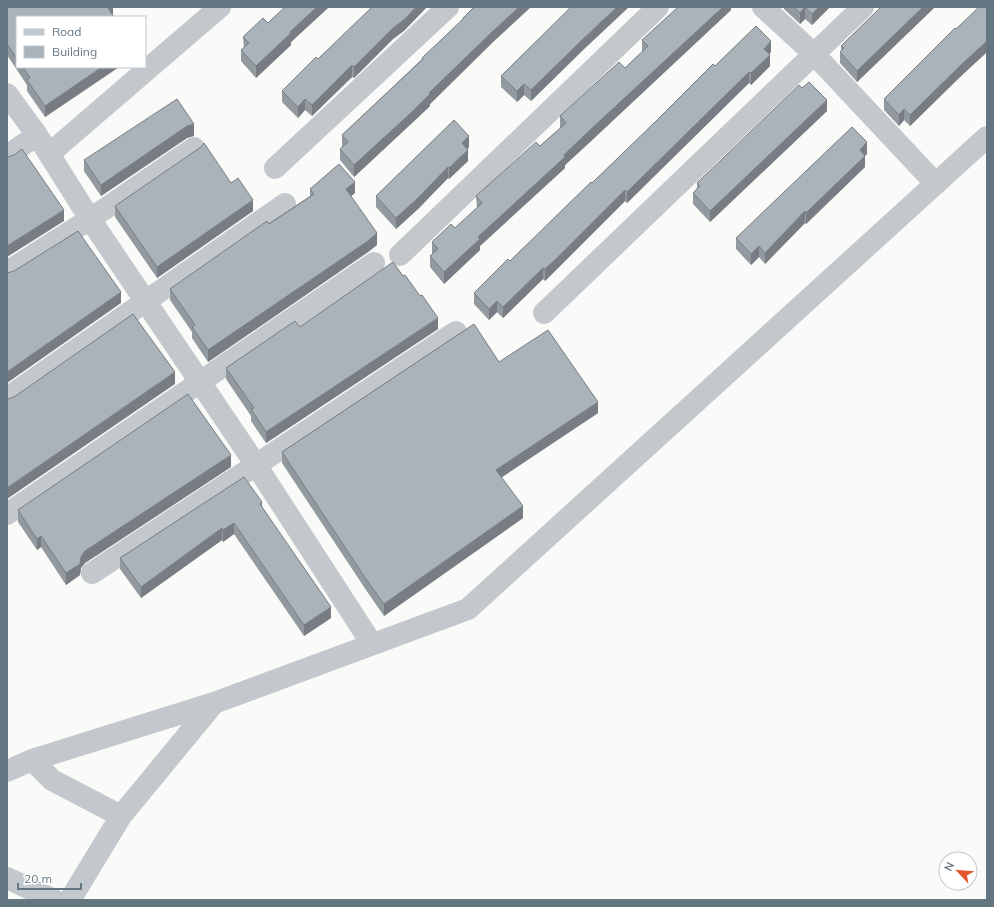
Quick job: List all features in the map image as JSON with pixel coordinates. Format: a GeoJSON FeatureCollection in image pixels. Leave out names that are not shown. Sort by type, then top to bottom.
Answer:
{"type":"FeatureCollection","features":[{"type":"Feature","properties":{"kind":"street"},"geometry":{"type":"LineString","coordinates":[[49,154],[220,7]]}},
{"type":"Feature","properties":{"kind":"street"},"geometry":{"type":"LineString","coordinates":[[275,168],[448,7]]}},
{"type":"Feature","properties":{"kind":"street"},"geometry":{"type":"LineString","coordinates":[[400,255],[658,7]]}},
{"type":"Feature","properties":{"kind":"street"},"geometry":{"type":"LineString","coordinates":[[763,7],[814,54],[936,184]]}},
{"type":"Feature","properties":{"kind":"street"},"geometry":{"type":"LineString","coordinates":[[544,313],[863,7]]}},
{"type":"Feature","properties":{"kind":"street"},"geometry":{"type":"LineString","coordinates":[[7,94],[37,135],[90,220],[256,465],[372,644]]}},
{"type":"Feature","properties":{"kind":"street"},"geometry":{"type":"LineString","coordinates":[[7,156],[37,135]]}},
{"type":"Feature","properties":{"kind":"street"},"geometry":{"type":"LineString","coordinates":[[7,771],[32,760],[214,703],[468,609],[987,137]]}},
{"type":"Feature","properties":{"kind":"street"},"geometry":{"type":"LineString","coordinates":[[7,272],[90,220],[194,148]]}},
{"type":"Feature","properties":{"kind":"street"},"geometry":{"type":"LineString","coordinates":[[7,398],[285,204]]}},
{"type":"Feature","properties":{"kind":"street"},"geometry":{"type":"LineString","coordinates":[[7,514],[374,263]]}},
{"type":"Feature","properties":{"kind":"street"},"geometry":{"type":"LineString","coordinates":[[92,573],[456,332]]}},
{"type":"Feature","properties":{"kind":"street"},"geometry":{"type":"LineString","coordinates":[[70,900],[121,816],[214,703]]}},
{"type":"Feature","properties":{"kind":"street"},"geometry":{"type":"LineString","coordinates":[[32,760],[52,780],[121,816]]}},
{"type":"Feature","properties":{"kind":"street"},"geometry":{"type":"LineString","coordinates":[[7,878],[54,900]]}},
{"type":"Feature","properties":{"kind":"building"},"geometry":{"type":"Polygon","coordinates":[[[7,7],[109,7],[108,8],[113,16],[16,16],[16,58],[7,44],[7,7]]]}},
{"type":"Feature","properties":{"kind":"building"},"geometry":{"type":"Polygon","coordinates":[[[285,7],[317,7],[256,66],[241,50],[249,43],[243,37],[263,18],[268,23],[285,7]]]}},
{"type":"Feature","properties":{"kind":"building"},"geometry":{"type":"Polygon","coordinates":[[[372,7],[416,7],[354,67],[352,65],[312,105],[305,99],[298,107],[282,91],[316,57],[318,59],[372,7]]]}},
{"type":"Feature","properties":{"kind":"building"},"geometry":{"type":"Polygon","coordinates":[[[474,7],[519,7],[429,93],[430,94],[412,112],[354,165],[340,149],[348,142],[342,135],[423,59],[422,58],[474,7]]]}},
{"type":"Feature","properties":{"kind":"building"},"geometry":{"type":"Polygon","coordinates":[[[571,7],[617,7],[531,90],[524,84],[517,91],[501,76],[571,7]]]}},
{"type":"Feature","properties":{"kind":"building"},"geometry":{"type":"Polygon","coordinates":[[[678,7],[723,7],[590,130],[564,155],[565,157],[478,237],[480,239],[444,272],[430,256],[438,249],[432,242],[451,224],[455,228],[482,203],[476,196],[536,142],[540,146],[566,123],[560,116],[619,62],[625,68],[648,46],[642,40],[678,7]]]}},
{"type":"Feature","properties":{"kind":"building"},"geometry":{"type":"Polygon","coordinates":[[[794,7],[805,7],[800,13],[794,7]]]}},
{"type":"Feature","properties":{"kind":"building"},"geometry":{"type":"Polygon","coordinates":[[[805,7],[819,7],[812,14],[805,7]]]}},
{"type":"Feature","properties":{"kind":"building"},"geometry":{"type":"Polygon","coordinates":[[[881,7],[923,7],[857,71],[840,52],[844,48],[841,46],[881,7]]]}},
{"type":"Feature","properties":{"kind":"building"},"geometry":{"type":"Polygon","coordinates":[[[979,7],[987,7],[987,41],[910,115],[904,109],[899,115],[884,99],[955,28],[956,29],[979,7]]]}},
{"type":"Feature","properties":{"kind":"building"},"geometry":{"type":"Polygon","coordinates":[[[756,26],[771,41],[764,49],[770,55],[751,73],[749,72],[627,192],[625,190],[555,260],[545,269],[543,268],[503,307],[497,301],[489,309],[474,293],[508,259],[510,261],[591,182],[592,183],[713,64],[715,66],[756,26]]]}},
{"type":"Feature","properties":{"kind":"building"},"geometry":{"type":"Polygon","coordinates":[[[24,68],[101,68],[45,106],[27,80],[30,78],[24,68]]]}},
{"type":"Feature","properties":{"kind":"building"},"geometry":{"type":"Polygon","coordinates":[[[809,82],[827,100],[710,211],[693,193],[700,186],[697,183],[799,85],[802,88],[809,82]]]}},
{"type":"Feature","properties":{"kind":"building"},"geometry":{"type":"Polygon","coordinates":[[[177,99],[194,124],[187,126],[101,185],[84,160],[177,99]]]}},
{"type":"Feature","properties":{"kind":"building"},"geometry":{"type":"Polygon","coordinates":[[[454,120],[469,136],[462,143],[468,150],[449,168],[448,167],[396,218],[376,196],[454,120]]]}},
{"type":"Feature","properties":{"kind":"building"},"geometry":{"type":"Polygon","coordinates":[[[852,127],[867,142],[860,150],[865,156],[806,213],[805,211],[765,253],[759,246],[751,254],[736,238],[852,127]]]}},
{"type":"Feature","properties":{"kind":"building"},"geometry":{"type":"Polygon","coordinates":[[[204,143],[231,183],[238,178],[253,200],[157,267],[115,206],[201,147],[204,143]]]}},
{"type":"Feature","properties":{"kind":"building"},"geometry":{"type":"Polygon","coordinates":[[[22,149],[64,210],[7,246],[7,157],[14,155],[22,149]]]}},
{"type":"Feature","properties":{"kind":"building"},"geometry":{"type":"Polygon","coordinates":[[[339,164],[355,182],[346,189],[377,233],[368,241],[208,350],[192,327],[195,325],[170,289],[267,221],[269,224],[314,194],[310,189],[339,164]]]}},
{"type":"Feature","properties":{"kind":"building"},"geometry":{"type":"Polygon","coordinates":[[[78,231],[121,292],[7,372],[7,273],[14,271],[78,231]]]}},
{"type":"Feature","properties":{"kind":"building"},"geometry":{"type":"Polygon","coordinates":[[[393,262],[403,276],[405,275],[420,296],[422,295],[438,318],[266,432],[251,409],[254,408],[226,368],[295,321],[300,327],[393,262]]]}},
{"type":"Feature","properties":{"kind":"building"},"geometry":{"type":"Polygon","coordinates":[[[133,314],[175,372],[7,488],[7,399],[14,397],[133,314]]]}},
{"type":"Feature","properties":{"kind":"building"},"geometry":{"type":"Polygon","coordinates":[[[474,324],[499,362],[548,330],[598,402],[496,470],[523,506],[384,604],[282,452],[474,324]]]}},
{"type":"Feature","properties":{"kind":"building"},"geometry":{"type":"Polygon","coordinates":[[[188,394],[231,455],[85,551],[81,557],[80,564],[66,573],[41,536],[37,539],[18,510],[188,394]]]}},
{"type":"Feature","properties":{"kind":"building"},"geometry":{"type":"Polygon","coordinates":[[[244,477],[262,502],[260,504],[331,607],[304,625],[234,523],[223,530],[222,528],[141,587],[120,558],[244,477]]]}}]}
